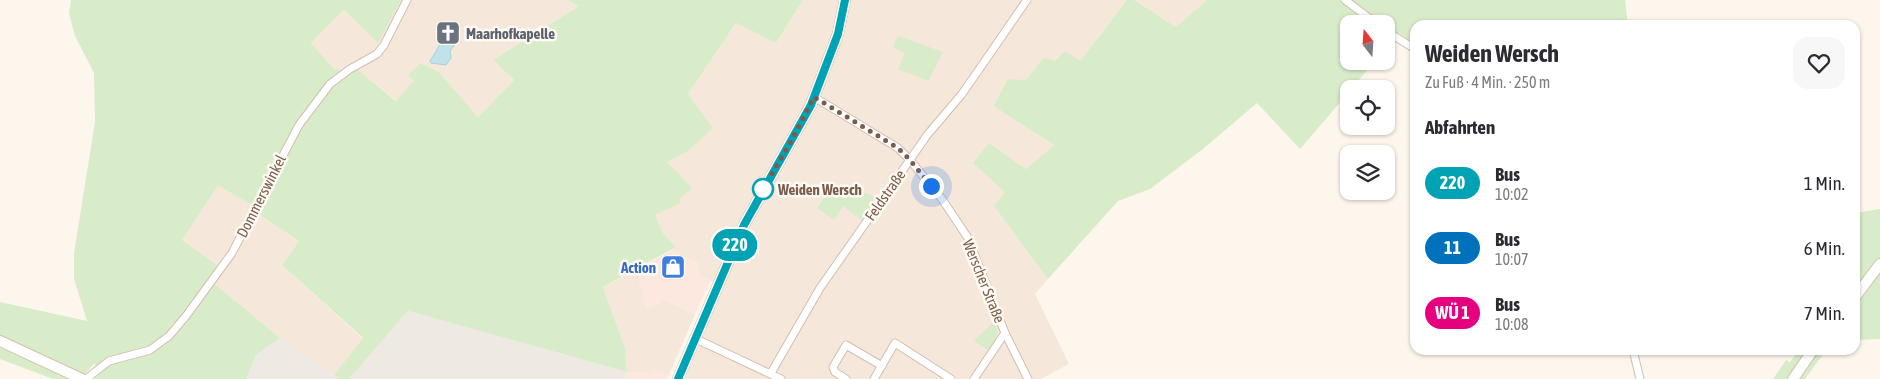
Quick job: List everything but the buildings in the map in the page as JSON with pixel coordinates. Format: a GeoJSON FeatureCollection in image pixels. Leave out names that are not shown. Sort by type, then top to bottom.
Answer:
{"type":"FeatureCollection","features":[{"type":"Feature","properties":{"kind":"main road"},"geometry":{"type":"LineString","coordinates":[[678,379],[744,225],[814,97],[838,34],[845,0]]}},
{"type":"Feature","properties":{"kind":"main road"},"geometry":{"type":"LineString","coordinates":[[1860,290],[1880,264]]}},
{"type":"Feature","properties":{"kind":"main road"},"geometry":{"type":"LineString","coordinates":[[0,341],[82,379]]}},
{"type":"Feature","properties":{"kind":"main road"},"geometry":{"type":"LineString","coordinates":[[1792,379],[1809,355]]}},
{"type":"Feature","properties":{"kind":"street","name":"Dommerswinkel"},"geometry":{"type":"LineString","coordinates":[[86,379],[109,361],[150,350],[169,336],[186,316],[232,253],[299,125],[330,84],[350,69],[377,54],[384,45],[407,0]]}},
{"type":"Feature","properties":{"kind":"street","name":"Feldstraße"},"geometry":{"type":"LineString","coordinates":[[771,373],[820,288],[928,134],[962,94],[1028,0]]}},
{"type":"Feature","properties":{"kind":"street"},"geometry":{"type":"LineString","coordinates":[[1344,0],[1365,15]]}},
{"type":"Feature","properties":{"kind":"street"},"geometry":{"type":"LineString","coordinates":[[1395,37],[1410,47]]}},
{"type":"Feature","properties":{"kind":"street","name":"Werscher Straße"},"geometry":{"type":"LineString","coordinates":[[814,97],[887,140],[910,160],[942,199],[968,238],[1005,334],[1028,379]]}},
{"type":"Feature","properties":{"kind":"street"},"geometry":{"type":"LineString","coordinates":[[974,379],[1005,334]]}},
{"type":"Feature","properties":{"kind":"street"},"geometry":{"type":"LineString","coordinates":[[694,338],[781,379]]}},
{"type":"Feature","properties":{"kind":"street"},"geometry":{"type":"LineString","coordinates":[[874,379],[895,343],[951,379]]}},
{"type":"Feature","properties":{"kind":"street"},"geometry":{"type":"LineString","coordinates":[[846,379],[835,372],[832,367],[846,345],[882,366]]}},
{"type":"Feature","properties":{"kind":"street"},"geometry":{"type":"LineString","coordinates":[[1634,355],[1640,379]]}},
{"type":"Feature","properties":{"kind":"shaded area"},"geometry":{"type":"Polygon","coordinates":[[[401,0],[567,0],[579,6],[493,60],[514,80],[478,117],[439,72],[420,63],[408,75],[414,81],[397,101],[358,70],[334,69],[311,43],[344,10],[378,42],[401,0]]]}},
{"type":"Feature","properties":{"kind":"shaded area"},"geometry":{"type":"Polygon","coordinates":[[[803,0],[1127,0],[1080,61],[1055,62],[1044,57],[1026,81],[1008,79],[993,106],[1054,145],[1026,169],[989,143],[1005,193],[994,206],[1048,279],[1035,294],[1069,364],[1041,379],[685,379],[724,286],[696,274],[700,264],[670,251],[676,247],[663,233],[655,215],[680,203],[667,162],[685,153],[688,94],[736,23],[776,43],[803,0]]]}},
{"type":"Feature","properties":{"kind":"shaded area"},"geometry":{"type":"Polygon","coordinates":[[[1134,0],[1207,0],[1176,27],[1134,0]]]}},
{"type":"Feature","properties":{"kind":"shaded area"},"geometry":{"type":"Polygon","coordinates":[[[217,184],[253,206],[257,213],[299,241],[282,265],[363,339],[334,375],[280,338],[209,279],[218,265],[182,240],[217,184]]]}},
{"type":"Feature","properties":{"kind":"shaded area"},"geometry":{"type":"Polygon","coordinates":[[[670,251],[700,264],[696,274],[711,280],[695,314],[664,300],[647,309],[636,270],[670,251]]]}},
{"type":"Feature","properties":{"kind":"shaded area"},"geometry":{"type":"Polygon","coordinates":[[[636,270],[647,309],[664,300],[695,314],[669,375],[654,370],[653,372],[627,372],[625,348],[603,287],[636,270]]]}},
{"type":"Feature","properties":{"kind":"shaded area"},"geometry":{"type":"Polygon","coordinates":[[[408,311],[627,372],[624,379],[349,379],[408,311]]]}},
{"type":"Feature","properties":{"kind":"shaded area"},"geometry":{"type":"Polygon","coordinates":[[[280,338],[340,379],[246,379],[256,355],[280,338]]]}},
{"type":"Feature","properties":{"kind":"shaded area"},"geometry":{"type":"Polygon","coordinates":[[[654,369],[669,375],[668,379],[624,379],[627,372],[653,372],[654,369]]]}},
{"type":"Feature","properties":{"kind":"green space"},"geometry":{"type":"Polygon","coordinates":[[[71,0],[401,0],[378,43],[344,10],[311,43],[334,69],[358,70],[396,101],[414,81],[408,75],[420,63],[439,72],[478,117],[514,80],[493,60],[579,6],[567,0],[803,0],[776,43],[736,23],[688,94],[713,128],[685,153],[667,162],[692,188],[679,199],[681,203],[655,215],[663,233],[676,247],[603,287],[625,348],[627,372],[408,311],[349,379],[340,379],[334,375],[363,338],[282,265],[299,241],[257,213],[253,206],[218,185],[182,240],[219,266],[209,279],[280,338],[256,355],[246,379],[94,379],[104,370],[94,364],[80,379],[53,379],[0,359],[0,302],[87,321],[74,279],[74,253],[95,122],[94,73],[75,36],[69,13],[71,0]]]}},
{"type":"Feature","properties":{"kind":"green space"},"geometry":{"type":"Polygon","coordinates":[[[1127,0],[1134,0],[1176,27],[1207,0],[1625,0],[1627,20],[1410,20],[1410,41],[1398,33],[1395,36],[1395,15],[1340,15],[1340,70],[1367,70],[1359,80],[1340,80],[1340,102],[1300,149],[1257,103],[1203,149],[1150,189],[1118,201],[1048,279],[994,206],[1005,192],[973,163],[989,143],[1026,169],[1054,145],[993,106],[1008,79],[1026,80],[1044,57],[1055,61],[1065,51],[1080,61],[1127,0]]]}},
{"type":"Feature","properties":{"kind":"green space"},"geometry":{"type":"Polygon","coordinates":[[[898,36],[943,52],[928,81],[898,69],[905,53],[893,47],[898,36]]]}},
{"type":"Feature","properties":{"kind":"green space"},"geometry":{"type":"Polygon","coordinates":[[[842,188],[869,194],[876,198],[861,220],[843,206],[834,220],[817,208],[829,191],[836,196],[842,188]]]}},
{"type":"Feature","properties":{"kind":"green space"},"geometry":{"type":"Polygon","coordinates":[[[1880,209],[1880,339],[1860,340],[1860,212],[1880,209]]]}},
{"type":"Feature","properties":{"kind":"green space"},"geometry":{"type":"Polygon","coordinates":[[[995,320],[997,333],[995,340],[988,350],[974,341],[995,320]]]}},
{"type":"Feature","properties":{"kind":"green space"},"geometry":{"type":"Polygon","coordinates":[[[1795,355],[1822,355],[1805,379],[1773,379],[1786,360],[1790,362],[1795,355]]]}},
{"type":"Feature","properties":{"kind":"water"},"geometry":{"type":"Polygon","coordinates":[[[444,37],[455,44],[450,51],[451,58],[446,65],[431,63],[430,60],[444,37]]]}},
{"type":"Feature","properties":{"kind":"bus line","name":"220"},"geometry":{"type":"LineString","coordinates":[[678,379],[744,225],[811,105],[838,34],[845,0]]}},
{"type":"Feature","properties":{"kind":"place","name":"Maarhofkapelle"},"geometry":{"type":"Point","coordinates":[448,33]}},
{"type":"Feature","properties":{"kind":"place","name":"Weiden Wersch"},"geometry":{"type":"Point","coordinates":[763,189]}},
{"type":"Feature","properties":{"kind":"place","name":"Action"},"geometry":{"type":"Point","coordinates":[673,267]}},
{"type":"Feature","properties":{"kind":"route"},"geometry":{"type":"LineString","coordinates":[[763,189],[814,97],[898,148],[931,186]]}}]}
